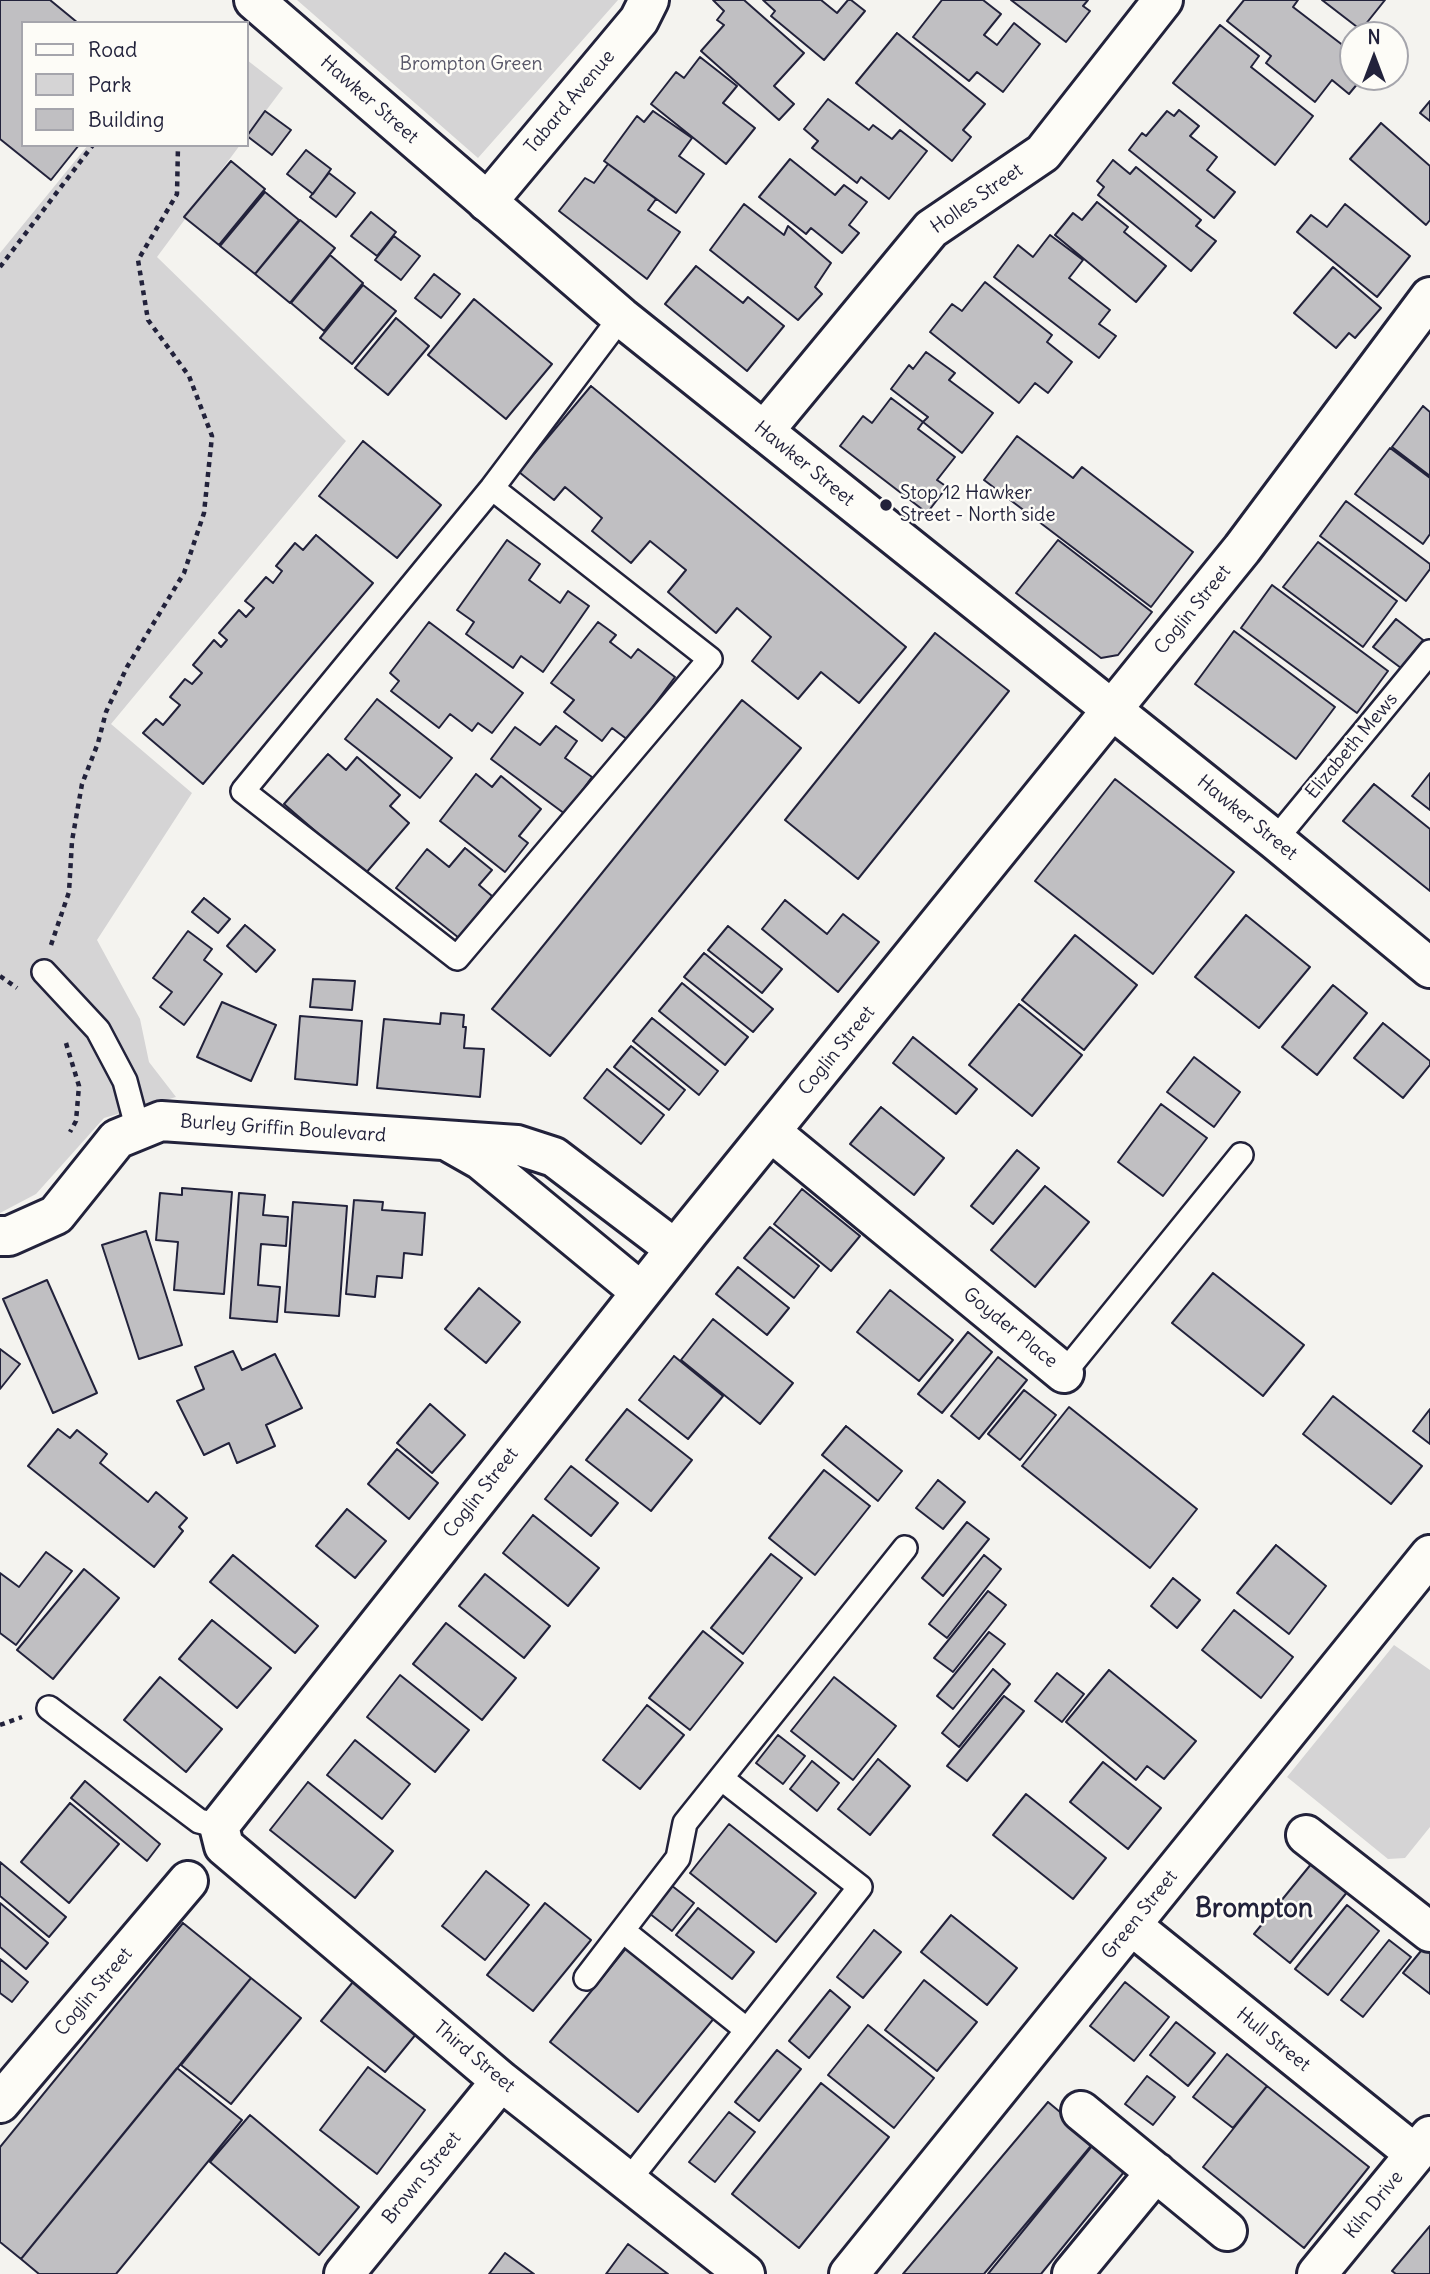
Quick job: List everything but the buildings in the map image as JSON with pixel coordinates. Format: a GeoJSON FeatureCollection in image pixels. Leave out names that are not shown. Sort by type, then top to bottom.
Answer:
{"type":"FeatureCollection","features":[{"type":"Feature","properties":{"kind":"street","name":"Hawker Street"},"geometry":{"type":"LineString","coordinates":[[254,0],[621,317],[1275,840],[1430,968]]}},
{"type":"Feature","properties":{"kind":"street","name":"Tabard Avenue"},"geometry":{"type":"LineString","coordinates":[[487,202],[639,20],[649,0]]}},
{"type":"Feature","properties":{"kind":"street","name":"Holles Street"},"geometry":{"type":"LineString","coordinates":[[764,431],[931,229],[1043,153],[1163,0]]}},
{"type":"Feature","properties":{"kind":"street","name":"Coglin Street"},"geometry":{"type":"LineString","coordinates":[[228,1813],[675,1249],[1242,549],[1430,298]]}},
{"type":"Feature","properties":{"kind":"street","name":"Burley Griffin Boulevard"},"geometry":{"type":"LineString","coordinates":[[0,1236],[9,1236],[56,1215],[117,1139],[161,1121],[517,1145],[554,1157],[675,1249]]}},
{"type":"Feature","properties":{"kind":"street","name":"Goyder Place"},"geometry":{"type":"LineString","coordinates":[[771,1132],[1064,1373]]}},
{"type":"Feature","properties":{"kind":"street","name":"Burley Griffin Boulevard"},"geometry":{"type":"LineString","coordinates":[[443,1139],[481,1160],[641,1292]]}},
{"type":"Feature","properties":{"kind":"street","name":"Green Street"},"geometry":{"type":"LineString","coordinates":[[849,2274],[1430,1555]]}},
{"type":"Feature","properties":{"kind":"street","name":"Third Street"},"geometry":{"type":"LineString","coordinates":[[228,1813],[224,1846],[501,2081],[746,2274]]}},
{"type":"Feature","properties":{"kind":"street"},"geometry":{"type":"LineString","coordinates":[[1306,1835],[1430,1932]]}},
{"type":"Feature","properties":{"kind":"street","name":"Coglin Street"},"geometry":{"type":"LineString","coordinates":[[0,2103],[188,1881]]}},
{"type":"Feature","properties":{"kind":"street","name":"Hull Street"},"geometry":{"type":"LineString","coordinates":[[1131,1925],[1423,2145]]}},
{"type":"Feature","properties":{"kind":"street","name":"Brown Street"},"geometry":{"type":"LineString","coordinates":[[344,2274],[501,2081]]}},
{"type":"Feature","properties":{"kind":"street"},"geometry":{"type":"LineString","coordinates":[[1081,2111],[1227,2231]]}},
{"type":"Feature","properties":{"kind":"street","name":"Kiln Drive"},"geometry":{"type":"LineString","coordinates":[[1317,2274],[1423,2145]]}},
{"type":"Feature","properties":{"kind":"street"},"geometry":{"type":"LineString","coordinates":[[1072,2274],[1156,2172]]}},
{"type":"Feature","properties":{"kind":"lane"},"geometry":{"type":"LineString","coordinates":[[492,488],[710,659],[457,958],[243,791],[492,488],[621,317]]}},
{"type":"Feature","properties":{"kind":"lane","name":"Elizabeth Mews"},"geometry":{"type":"LineString","coordinates":[[1275,840],[1430,652]]}},
{"type":"Feature","properties":{"kind":"lane"},"geometry":{"type":"LineString","coordinates":[[44,972],[98,1030],[125,1081],[138,1130]]}},
{"type":"Feature","properties":{"kind":"lane","name":"Goyder Place"},"geometry":{"type":"LineString","coordinates":[[1064,1373],[1241,1155]]}},
{"type":"Feature","properties":{"kind":"lane"},"geometry":{"type":"LineString","coordinates":[[586,1978],[678,1858],[685,1822],[905,1548]]}},
{"type":"Feature","properties":{"kind":"lane"},"geometry":{"type":"LineString","coordinates":[[49,1708],[199,1821],[228,1813]]}},
{"type":"Feature","properties":{"kind":"lane"},"geometry":{"type":"LineString","coordinates":[[628,2181],[860,1887],[720,1778]]}},
{"type":"Feature","properties":{"kind":"lane"},"geometry":{"type":"LineString","coordinates":[[632,1938],[747,2030]]}},
{"type":"Feature","properties":{"kind":"path"},"geometry":{"type":"LineString","coordinates":[[0,267],[91,147]]}},
{"type":"Feature","properties":{"kind":"path"},"geometry":{"type":"LineString","coordinates":[[44,972],[69,892],[72,841],[82,784],[98,743],[106,712],[127,667],[184,573],[204,513],[212,436],[189,376],[148,320],[138,260],[177,194],[178,147]]}},
{"type":"Feature","properties":{"kind":"path"},"geometry":{"type":"LineString","coordinates":[[63,1033],[79,1086],[76,1121],[64,1142]]}},
{"type":"Feature","properties":{"kind":"green space","name":"Brompton Green"},"geometry":{"type":"Polygon","coordinates":[[[297,0],[618,0],[478,158],[297,0]]]}},
{"type":"Feature","properties":{"kind":"green space"},"geometry":{"type":"Polygon","coordinates":[[[248,61],[283,88],[248,135],[248,61]]]}},
{"type":"Feature","properties":{"kind":"green space"},"geometry":{"type":"Polygon","coordinates":[[[86,147],[239,147],[157,257],[346,441],[111,724],[192,793],[97,940],[140,1019],[149,1062],[176,1097],[104,1118],[36,1194],[0,1213],[0,253],[86,147]]]}},
{"type":"Feature","properties":{"kind":"green space"},"geometry":{"type":"Polygon","coordinates":[[[1394,1645],[1430,1670],[1430,1827],[1405,1858],[1388,1859],[1287,1777],[1394,1645]]]}},
{"type":"Feature","properties":{"kind":"place","name":"Stop 12 Hawker Street - North side"},"geometry":{"type":"Point","coordinates":[886,505]}},
{"type":"Feature","properties":{"kind":"district","name":"Brompton"},"geometry":{"type":"Point","coordinates":[1254,1910]}}]}
